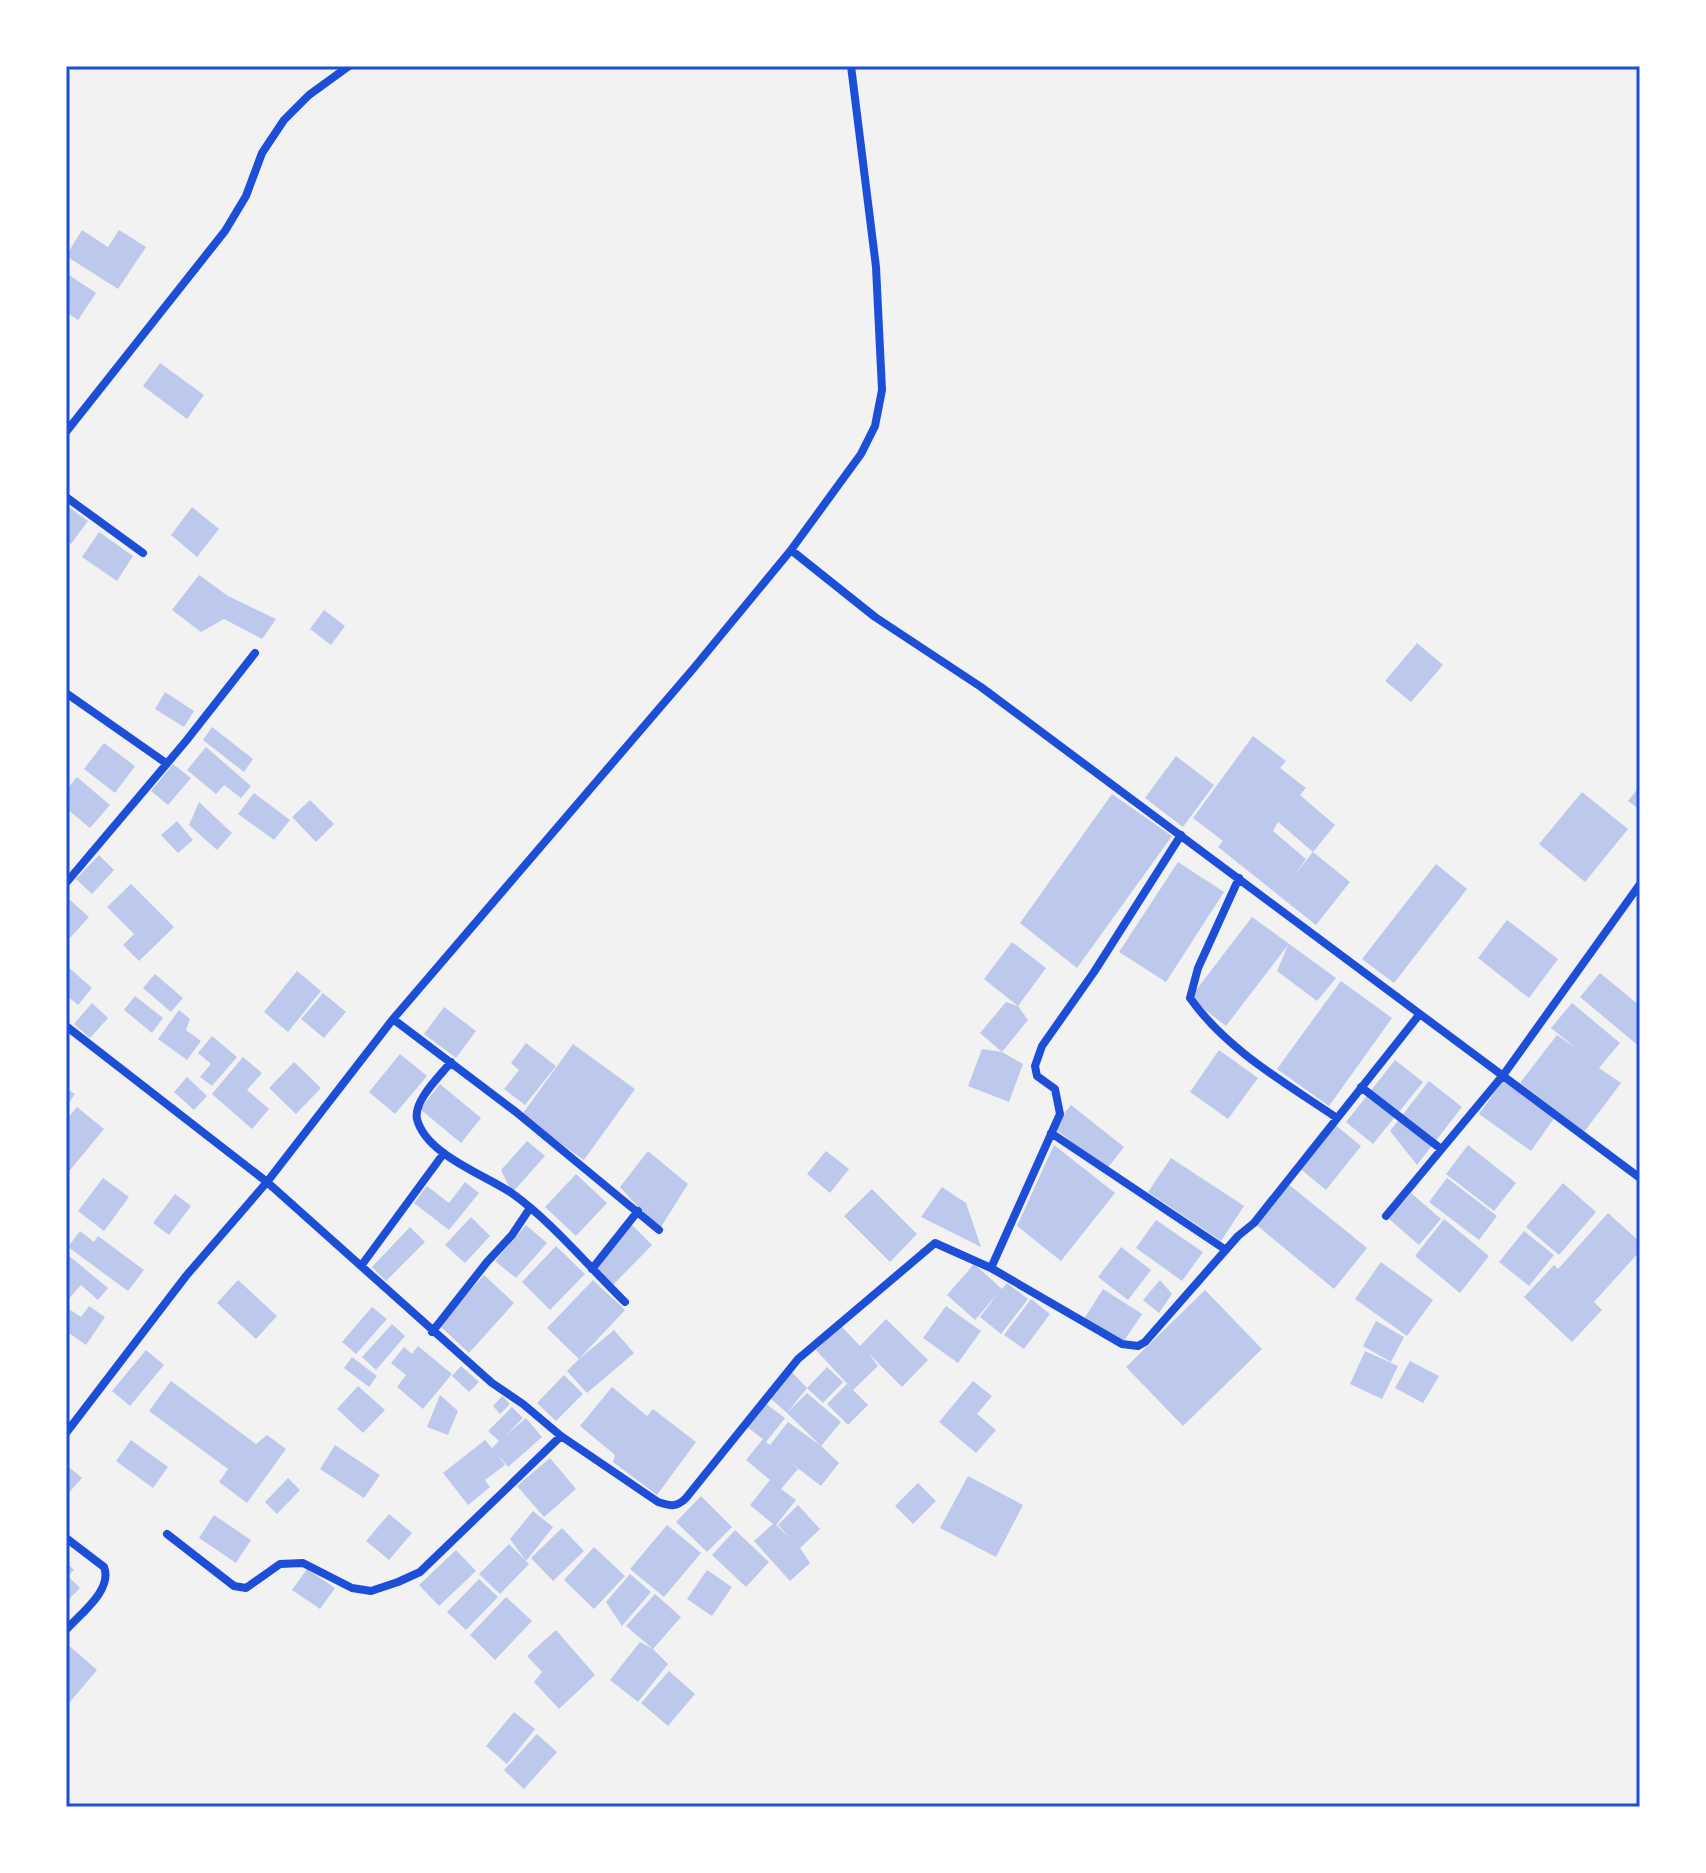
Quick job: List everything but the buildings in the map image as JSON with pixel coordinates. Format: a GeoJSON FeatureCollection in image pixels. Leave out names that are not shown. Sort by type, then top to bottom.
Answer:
{"type":"FeatureCollection","features":[{"type":"Feature","properties":{"kind":"street"},"geometry":{"type":"LineString","coordinates":[[66,432],[225,231],[246,196],[262,153],[284,120],[309,95],[349,66]]}},
{"type":"Feature","properties":{"kind":"street"},"geometry":{"type":"LineString","coordinates":[[66,1433],[186,1276],[267,1182],[393,1019],[683,681],[791,550],[861,454],[875,426],[882,390],[876,267],[851,66]]}},
{"type":"Feature","properties":{"kind":"street"},"geometry":{"type":"LineString","coordinates":[[66,497],[143,553]]}},
{"type":"Feature","properties":{"kind":"street"},"geometry":{"type":"LineString","coordinates":[[791,550],[875,617],[981,687],[1640,1178]]}},
{"type":"Feature","properties":{"kind":"street"},"geometry":{"type":"LineString","coordinates":[[66,883],[255,653]]}},
{"type":"Feature","properties":{"kind":"street"},"geometry":{"type":"LineString","coordinates":[[66,693],[166,763]]}},
{"type":"Feature","properties":{"kind":"street"},"geometry":{"type":"LineString","coordinates":[[991,1268],[1060,1114],[1055,1089],[1037,1076],[1035,1066],[1042,1046],[1094,972],[1181,835]]}},
{"type":"Feature","properties":{"kind":"street"},"geometry":{"type":"LineString","coordinates":[[1239,878],[1198,968],[1190,998],[1204,1018],[1236,1049],[1337,1118]]}},
{"type":"Feature","properties":{"kind":"street"},"geometry":{"type":"LineString","coordinates":[[1386,1216],[1504,1074],[1640,884]]}},
{"type":"Feature","properties":{"kind":"street"},"geometry":{"type":"LineString","coordinates":[[66,1026],[267,1182],[492,1383],[561,1436],[658,1502],[671,1507],[680,1504],[798,1359],[935,1243],[991,1268],[1122,1344],[1131,1346],[1145,1342],[1226,1250],[1254,1223],[1419,1015]]}},
{"type":"Feature","properties":{"kind":"street"},"geometry":{"type":"LineString","coordinates":[[393,1019],[659,1230]]}},
{"type":"Feature","properties":{"kind":"street"},"geometry":{"type":"LineString","coordinates":[[451,1062],[420,1103],[416,1116],[423,1132],[444,1153],[512,1193],[530,1208],[625,1302]]}},
{"type":"Feature","properties":{"kind":"street"},"geometry":{"type":"LineString","coordinates":[[1361,1087],[1441,1149]]}},
{"type":"Feature","properties":{"kind":"street"},"geometry":{"type":"LineString","coordinates":[[1051,1133],[1226,1250]]}},
{"type":"Feature","properties":{"kind":"street"},"geometry":{"type":"LineString","coordinates":[[361,1266],[444,1153]]}},
{"type":"Feature","properties":{"kind":"street"},"geometry":{"type":"LineString","coordinates":[[432,1332],[512,1235],[530,1208]]}},
{"type":"Feature","properties":{"kind":"street"},"geometry":{"type":"LineString","coordinates":[[592,1269],[638,1211]]}},
{"type":"Feature","properties":{"kind":"street"},"geometry":{"type":"LineString","coordinates":[[167,1534],[234,1586],[246,1588],[280,1564],[303,1563],[352,1588],[371,1591],[420,1572],[561,1436]]}},
{"type":"Feature","properties":{"kind":"street"},"geometry":{"type":"LineString","coordinates":[[66,1538],[104,1567],[107,1574],[98,1595],[66,1630]]}}]}
